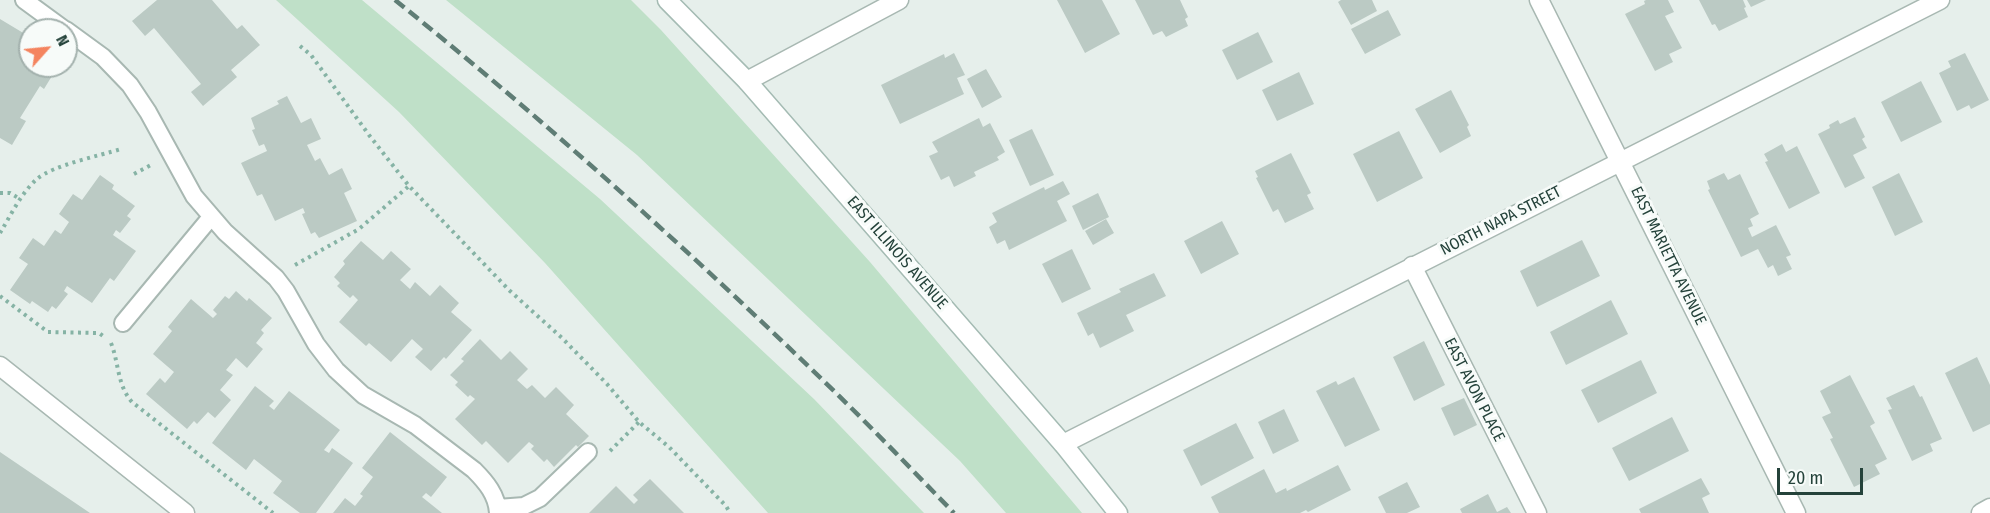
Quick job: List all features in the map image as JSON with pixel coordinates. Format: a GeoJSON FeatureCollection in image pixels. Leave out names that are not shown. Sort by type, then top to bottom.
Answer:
{"type":"FeatureCollection","features":[{"type":"Feature","properties":{"kind":"street","name":"EAST ILLINOIS AVENUE"},"geometry":{"type":"LineString","coordinates":[[667,0],[747,81],[1063,444],[1118,513]]}},
{"type":"Feature","properties":{"kind":"street"},"geometry":{"type":"LineString","coordinates":[[747,81],[899,0]]}},
{"type":"Feature","properties":{"kind":"street","name":"EAST MARIETTA AVENUE"},"geometry":{"type":"LineString","coordinates":[[1539,0],[1796,513]]}},
{"type":"Feature","properties":{"kind":"street","name":"NORTH NAPA STREET"},"geometry":{"type":"LineString","coordinates":[[1063,444],[1940,0]]}},
{"type":"Feature","properties":{"kind":"street","name":"EAST AVON PLACE"},"geometry":{"type":"LineString","coordinates":[[1412,266],[1537,513]]}},
{"type":"Feature","properties":{"kind":"street"},"geometry":{"type":"LineString","coordinates":[[0,366],[185,513]]}},
{"type":"Feature","properties":{"kind":"street"},"geometry":{"type":"LineString","coordinates":[[1981,513],[1990,508]]}},
{"type":"Feature","properties":{"kind":"lane"},"geometry":{"type":"LineString","coordinates":[[24,0],[49,18]]}},
{"type":"Feature","properties":{"kind":"lane"},"geometry":{"type":"LineString","coordinates":[[78,39],[103,57],[130,85],[148,112],[186,183],[210,217],[276,278],[286,291],[316,344],[336,370],[363,395],[415,425],[474,470],[489,487],[498,510],[524,506],[540,498],[588,452]]}},
{"type":"Feature","properties":{"kind":"lane"},"geometry":{"type":"LineString","coordinates":[[123,323],[210,217]]}},
{"type":"Feature","properties":{"kind":"path"},"geometry":{"type":"LineString","coordinates":[[300,46],[318,64],[409,186],[495,276],[607,384],[639,422],[669,447],[726,506],[730,513]]}},
{"type":"Feature","properties":{"kind":"path"},"geometry":{"type":"LineString","coordinates":[[0,233],[20,199],[38,178],[54,170],[121,149]]}},
{"type":"Feature","properties":{"kind":"path"},"geometry":{"type":"LineString","coordinates":[[292,267],[359,229],[409,186]]}},
{"type":"Feature","properties":{"kind":"path"},"geometry":{"type":"LineString","coordinates":[[0,193],[10,193],[20,199]]}},
{"type":"Feature","properties":{"kind":"path"},"geometry":{"type":"LineString","coordinates":[[0,296],[48,332],[99,333],[106,338],[112,344],[121,385],[132,402],[273,513]]}},
{"type":"Feature","properties":{"kind":"path"},"geometry":{"type":"LineString","coordinates":[[588,452],[603,457],[639,422]]}},
{"type":"Feature","properties":{"kind":"green space"},"geometry":{"type":"Polygon","coordinates":[[[276,0],[362,0],[600,199],[814,399],[924,513],[768,513],[545,263],[399,112],[276,0]]]}},
{"type":"Feature","properties":{"kind":"green space"},"geometry":{"type":"Polygon","coordinates":[[[446,0],[631,0],[661,30],[870,262],[1082,513],[1006,513],[960,461],[637,155],[446,0]]]}},
{"type":"Feature","properties":{"kind":"building"},"geometry":{"type":"Polygon","coordinates":[[[157,0],[212,0],[237,29],[242,25],[260,45],[231,70],[237,77],[203,106],[191,92],[201,84],[154,28],[145,36],[132,21],[157,0]]]}},
{"type":"Feature","properties":{"kind":"building"},"geometry":{"type":"Polygon","coordinates":[[[1057,0],[1102,0],[1120,34],[1085,53],[1057,0]]]}},
{"type":"Feature","properties":{"kind":"building"},"geometry":{"type":"Polygon","coordinates":[[[1135,0],[1180,0],[1188,17],[1185,19],[1188,26],[1166,37],[1162,31],[1153,35],[1135,0]]]}},
{"type":"Feature","properties":{"kind":"building"},"geometry":{"type":"Polygon","coordinates":[[[1341,0],[1372,0],[1377,11],[1351,25],[1338,2],[1341,0]]]}},
{"type":"Feature","properties":{"kind":"building"},"geometry":{"type":"Polygon","coordinates":[[[1646,0],[1668,0],[1674,12],[1665,16],[1682,48],[1669,54],[1673,62],[1655,71],[1625,14],[1645,4],[1646,0]]]}},
{"type":"Feature","properties":{"kind":"building"},"geometry":{"type":"Polygon","coordinates":[[[1699,0],[1743,0],[1748,17],[1719,31],[1715,24],[1712,25],[1699,0]]]}},
{"type":"Feature","properties":{"kind":"building"},"geometry":{"type":"Polygon","coordinates":[[[1747,0],[1766,0],[1751,7],[1747,0]]]}},
{"type":"Feature","properties":{"kind":"building"},"geometry":{"type":"Polygon","coordinates":[[[1388,10],[1401,35],[1365,54],[1351,29],[1388,10]]]}},
{"type":"Feature","properties":{"kind":"building"},"geometry":{"type":"Polygon","coordinates":[[[0,19],[18,30],[18,78],[51,78],[44,89],[40,86],[20,118],[26,121],[12,145],[0,138],[0,19]]]}},
{"type":"Feature","properties":{"kind":"building"},"geometry":{"type":"Polygon","coordinates":[[[1258,32],[1273,62],[1237,80],[1222,50],[1258,32]]]}},
{"type":"Feature","properties":{"kind":"building"},"geometry":{"type":"Polygon","coordinates":[[[954,53],[965,75],[957,78],[964,94],[900,124],[881,85],[944,54],[945,58],[954,53]]]}},
{"type":"Feature","properties":{"kind":"building"},"geometry":{"type":"Polygon","coordinates":[[[1965,53],[1989,100],[1971,109],[1969,105],[1957,111],[1939,73],[1951,67],[1948,61],[1965,53]]]}},
{"type":"Feature","properties":{"kind":"building"},"geometry":{"type":"Polygon","coordinates":[[[986,69],[1002,97],[982,108],[967,79],[986,69]]]}},
{"type":"Feature","properties":{"kind":"building"},"geometry":{"type":"Polygon","coordinates":[[[1299,72],[1314,104],[1277,121],[1262,90],[1299,72]]]}},
{"type":"Feature","properties":{"kind":"building"},"geometry":{"type":"Polygon","coordinates":[[[1921,81],[1942,122],[1901,142],[1881,102],[1921,81]]]}},
{"type":"Feature","properties":{"kind":"building"},"geometry":{"type":"Polygon","coordinates":[[[1451,90],[1469,125],[1467,127],[1471,136],[1440,153],[1415,109],[1451,90]]]}},
{"type":"Feature","properties":{"kind":"building"},"geometry":{"type":"Polygon","coordinates":[[[287,96],[301,123],[311,118],[321,139],[307,145],[315,161],[320,158],[329,175],[342,168],[352,189],[344,193],[357,221],[319,238],[315,232],[311,234],[302,214],[305,213],[303,208],[275,221],[262,194],[257,196],[241,163],[267,151],[264,144],[259,146],[252,130],[255,129],[251,118],[279,104],[277,101],[287,96]]]}},
{"type":"Feature","properties":{"kind":"building"},"geometry":{"type":"Polygon","coordinates":[[[1855,117],[1865,137],[1862,139],[1867,148],[1853,155],[1865,178],[1845,188],[1818,134],[1830,128],[1829,125],[1838,120],[1840,124],[1855,117]]]}},
{"type":"Feature","properties":{"kind":"building"},"geometry":{"type":"Polygon","coordinates":[[[979,118],[983,127],[990,123],[1005,152],[997,157],[999,160],[974,172],[976,176],[954,187],[949,176],[941,180],[929,156],[938,152],[932,142],[979,118]]]}},
{"type":"Feature","properties":{"kind":"building"},"geometry":{"type":"Polygon","coordinates":[[[1032,129],[1054,175],[1030,186],[1009,140],[1032,129]]]}},
{"type":"Feature","properties":{"kind":"building"},"geometry":{"type":"Polygon","coordinates":[[[1399,131],[1423,178],[1377,202],[1353,154],[1399,131]]]}},
{"type":"Feature","properties":{"kind":"building"},"geometry":{"type":"Polygon","coordinates":[[[1782,144],[1786,152],[1797,146],[1820,193],[1789,209],[1765,162],[1768,161],[1764,154],[1782,144]]]}},
{"type":"Feature","properties":{"kind":"building"},"geometry":{"type":"Polygon","coordinates":[[[1291,153],[1311,193],[1307,195],[1314,209],[1285,223],[1278,209],[1273,212],[1256,178],[1258,177],[1255,171],[1291,153]]]}},
{"type":"Feature","properties":{"kind":"building"},"geometry":{"type":"Polygon","coordinates":[[[1724,173],[1728,180],[1740,174],[1759,214],[1750,219],[1753,226],[1748,228],[1752,237],[1776,225],[1791,255],[1786,257],[1792,269],[1778,276],[1773,265],[1768,268],[1758,249],[1741,257],[1708,190],[1710,189],[1707,181],[1724,173]]]}},
{"type":"Feature","properties":{"kind":"building"},"geometry":{"type":"Polygon","coordinates":[[[1899,173],[1923,222],[1895,236],[1872,187],[1899,173]]]}},
{"type":"Feature","properties":{"kind":"building"},"geometry":{"type":"Polygon","coordinates":[[[100,175],[114,185],[112,189],[135,206],[127,216],[131,219],[120,233],[116,230],[113,235],[136,251],[114,281],[110,278],[92,303],[67,286],[64,291],[68,294],[56,309],[52,306],[48,312],[32,301],[30,304],[10,290],[28,264],[19,258],[33,238],[44,246],[55,230],[61,234],[69,222],[59,214],[73,194],[82,200],[100,175]]]}},
{"type":"Feature","properties":{"kind":"building"},"geometry":{"type":"Polygon","coordinates":[[[1063,181],[1070,194],[1057,201],[1067,221],[1009,250],[1005,240],[997,244],[989,227],[997,222],[992,213],[1044,187],[1045,190],[1063,181]]]}},
{"type":"Feature","properties":{"kind":"building"},"geometry":{"type":"Polygon","coordinates":[[[1098,193],[1109,217],[1083,230],[1072,206],[1098,193]]]}},
{"type":"Feature","properties":{"kind":"building"},"geometry":{"type":"Polygon","coordinates":[[[1106,219],[1114,233],[1093,245],[1085,231],[1106,219]]]}},
{"type":"Feature","properties":{"kind":"building"},"geometry":{"type":"Polygon","coordinates":[[[1222,221],[1239,254],[1201,274],[1184,241],[1222,221]]]}},
{"type":"Feature","properties":{"kind":"building"},"geometry":{"type":"Polygon","coordinates":[[[1582,240],[1600,276],[1537,307],[1520,271],[1582,240]]]}},
{"type":"Feature","properties":{"kind":"building"},"geometry":{"type":"Polygon","coordinates":[[[361,241],[383,260],[391,251],[411,269],[400,280],[410,289],[415,282],[430,296],[440,285],[459,303],[451,312],[472,330],[446,359],[444,357],[431,371],[415,357],[423,349],[412,339],[391,362],[369,343],[366,346],[339,322],[358,300],[353,295],[350,298],[337,286],[340,283],[334,277],[345,264],[343,261],[361,241]]]}},
{"type":"Feature","properties":{"kind":"building"},"geometry":{"type":"Polygon","coordinates":[[[1072,249],[1091,289],[1062,303],[1042,264],[1072,249]]]}},
{"type":"Feature","properties":{"kind":"building"},"geometry":{"type":"Polygon","coordinates":[[[1154,273],[1166,296],[1126,315],[1134,331],[1100,348],[1093,333],[1088,336],[1077,313],[1121,292],[1119,289],[1154,273]]]}},
{"type":"Feature","properties":{"kind":"building"},"geometry":{"type":"Polygon","coordinates":[[[236,291],[247,301],[249,298],[272,318],[261,330],[264,333],[256,343],[263,349],[247,368],[236,358],[226,370],[233,375],[220,390],[231,400],[215,418],[208,412],[197,424],[194,421],[187,429],[146,394],[160,378],[165,383],[174,372],[153,354],[172,331],[168,327],[191,299],[213,318],[217,314],[213,310],[225,296],[229,299],[236,291]]]}},
{"type":"Feature","properties":{"kind":"building"},"geometry":{"type":"Polygon","coordinates":[[[1611,300],[1628,334],[1566,365],[1550,332],[1611,300]]]}},
{"type":"Feature","properties":{"kind":"building"},"geometry":{"type":"Polygon","coordinates":[[[480,339],[501,360],[510,351],[528,369],[517,380],[527,389],[532,385],[545,398],[556,387],[574,405],[566,414],[589,436],[578,447],[576,445],[554,467],[547,459],[544,462],[531,449],[534,446],[529,442],[508,463],[486,441],[482,445],[455,419],[475,399],[470,395],[468,397],[455,385],[458,382],[450,375],[480,339]]]}},
{"type":"Feature","properties":{"kind":"building"},"geometry":{"type":"Polygon","coordinates":[[[1424,341],[1445,385],[1414,401],[1393,357],[1424,341]]]}},
{"type":"Feature","properties":{"kind":"building"},"geometry":{"type":"Polygon","coordinates":[[[1977,357],[1990,385],[1990,424],[1973,432],[1945,373],[1977,357]]]}},
{"type":"Feature","properties":{"kind":"building"},"geometry":{"type":"Polygon","coordinates":[[[1641,360],[1657,393],[1598,423],[1581,390],[1641,360]]]}},
{"type":"Feature","properties":{"kind":"building"},"geometry":{"type":"Polygon","coordinates":[[[1850,375],[1875,423],[1870,426],[1887,459],[1875,465],[1880,474],[1854,487],[1830,439],[1833,438],[1822,417],[1831,413],[1820,391],[1850,375]]]}},
{"type":"Feature","properties":{"kind":"building"},"geometry":{"type":"Polygon","coordinates":[[[1354,377],[1380,430],[1345,447],[1316,391],[1336,381],[1338,385],[1354,377]]]}},
{"type":"Feature","properties":{"kind":"building"},"geometry":{"type":"Polygon","coordinates":[[[1914,385],[1920,397],[1922,396],[1942,439],[1930,444],[1933,451],[1912,461],[1888,410],[1892,409],[1886,398],[1914,385]]]}},
{"type":"Feature","properties":{"kind":"building"},"geometry":{"type":"Polygon","coordinates":[[[255,386],[274,401],[269,406],[274,410],[289,391],[340,430],[324,450],[329,453],[332,448],[353,463],[316,513],[300,513],[273,493],[282,481],[254,459],[246,470],[212,443],[255,386]]]}},
{"type":"Feature","properties":{"kind":"building"},"geometry":{"type":"Polygon","coordinates":[[[1464,398],[1477,425],[1454,436],[1441,408],[1464,398]]]}},
{"type":"Feature","properties":{"kind":"building"},"geometry":{"type":"Polygon","coordinates":[[[1284,409],[1299,441],[1273,454],[1258,422],[1284,409]]]}},
{"type":"Feature","properties":{"kind":"building"},"geometry":{"type":"Polygon","coordinates":[[[1672,417],[1689,451],[1629,481],[1612,448],[1672,417]]]}},
{"type":"Feature","properties":{"kind":"building"},"geometry":{"type":"Polygon","coordinates":[[[1236,423],[1254,458],[1201,486],[1183,450],[1236,423]]]}},
{"type":"Feature","properties":{"kind":"building"},"geometry":{"type":"Polygon","coordinates":[[[390,432],[447,477],[431,497],[426,493],[422,497],[442,513],[333,513],[345,498],[355,506],[363,496],[360,494],[373,477],[362,468],[390,432]]]}},
{"type":"Feature","properties":{"kind":"building"},"geometry":{"type":"Polygon","coordinates":[[[0,452],[90,513],[0,513],[0,452]]]}},
{"type":"Feature","properties":{"kind":"building"},"geometry":{"type":"Polygon","coordinates":[[[1338,465],[1351,490],[1308,512],[1306,510],[1300,513],[1219,513],[1211,497],[1264,469],[1276,493],[1286,488],[1287,491],[1338,465]]]}},
{"type":"Feature","properties":{"kind":"building"},"geometry":{"type":"Polygon","coordinates":[[[1701,478],[1710,494],[1702,498],[1709,513],[1641,513],[1639,509],[1701,478]]]}},
{"type":"Feature","properties":{"kind":"building"},"geometry":{"type":"Polygon","coordinates":[[[650,479],[684,513],[589,513],[616,486],[634,504],[638,500],[633,495],[650,479]]]}},
{"type":"Feature","properties":{"kind":"building"},"geometry":{"type":"Polygon","coordinates":[[[1407,482],[1420,507],[1407,513],[1386,513],[1378,497],[1407,482]]]}},
{"type":"Feature","properties":{"kind":"building"},"geometry":{"type":"Polygon","coordinates":[[[1488,494],[1497,512],[1507,507],[1511,513],[1462,513],[1460,509],[1488,494]]]}},
{"type":"Feature","properties":{"kind":"railway"},"geometry":{"type":"LineString","coordinates":[[395,0],[565,142],[675,241],[836,393],[954,513]]}}]}
